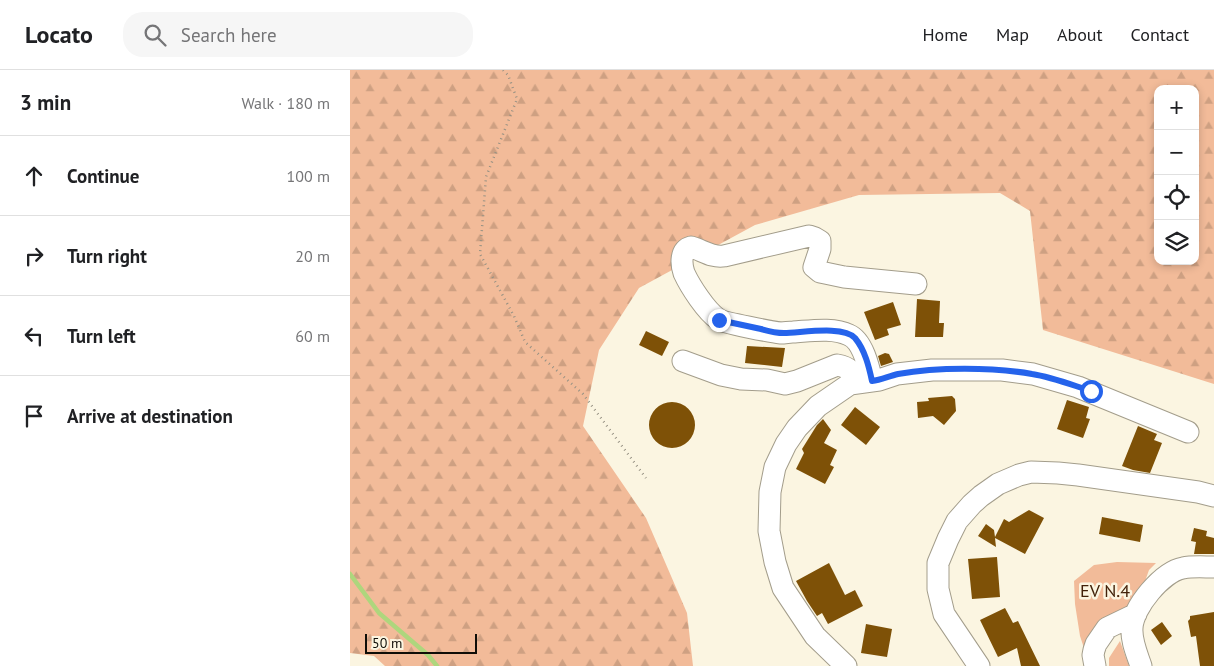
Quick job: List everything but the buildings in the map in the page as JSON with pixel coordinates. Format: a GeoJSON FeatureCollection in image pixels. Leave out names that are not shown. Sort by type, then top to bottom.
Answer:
{"type":"FeatureCollection","features":[{"type":"Feature","properties":{"kind":"street"},"geometry":{"type":"LineString","coordinates":[[864,382],[870,370],[856,339],[848,334],[836,331],[782,333],[719,320],[698,298],[686,277],[682,265],[683,252],[691,247],[718,257],[809,236],[820,241],[820,248],[814,267],[820,272],[844,277],[916,284]]}},
{"type":"Feature","properties":{"kind":"street"},"geometry":{"type":"LineString","coordinates":[[683,361],[721,375],[785,384],[840,365],[864,382]]}},
{"type":"Feature","properties":{"kind":"street"},"geometry":{"type":"LineString","coordinates":[[846,666],[815,636],[783,588],[775,562],[768,525],[773,473],[786,444],[818,406],[850,384],[879,380],[896,374],[932,370],[1002,370],[1032,374],[1059,380],[1091,391],[1188,432]]}},
{"type":"Feature","properties":{"kind":"street"},"geometry":{"type":"LineString","coordinates":[[979,666],[944,614],[938,589],[938,563],[957,521],[981,496],[998,484],[1031,472],[1058,472],[1198,492],[1214,496]]}},
{"type":"Feature","properties":{"kind":"street"},"geometry":{"type":"LineString","coordinates":[[1142,666],[1133,642],[1132,624],[1143,601],[1167,575],[1174,571],[1183,568],[1214,567]]}},
{"type":"Feature","properties":{"kind":"street"},"geometry":{"type":"LineString","coordinates":[[1095,666],[1094,650],[1107,628],[1136,614]]}},
{"type":"Feature","properties":{"kind":"path"},"geometry":{"type":"LineString","coordinates":[[503,70],[508,75],[517,98],[486,177],[480,254],[526,342],[583,394],[646,478]]}},
{"type":"Feature","properties":{"kind":"green space"},"geometry":{"type":"Polygon","coordinates":[[[350,70],[1214,70],[1214,384],[1043,330],[1030,211],[1000,193],[859,195],[755,225],[639,288],[599,350],[583,426],[646,518],[687,613],[693,666],[385,666],[374,656],[350,653],[350,70]]]}},
{"type":"Feature","properties":{"kind":"green space","name":"EV N.4"},"geometry":{"type":"Polygon","coordinates":[[[1117,562],[1156,563],[1149,570],[1137,604],[1090,666],[1080,636],[1075,604],[1074,581],[1094,565],[1117,562]]]}},
{"type":"Feature","properties":{"kind":"green space"},"geometry":{"type":"Polygon","coordinates":[[[1120,641],[1129,666],[1109,666],[1109,658],[1120,641]]]}},
{"type":"Feature","properties":{"kind":"waterway"},"geometry":{"type":"LineString","coordinates":[[350,574],[379,613],[428,655],[437,666]]}},
{"type":"Feature","properties":{"kind":"route"},"geometry":{"type":"LineString","coordinates":[[719,320],[782,333],[836,331],[848,334],[856,339],[862,350],[872,381],[896,374],[932,370],[1002,370],[1043,376],[1091,391]]}}]}
